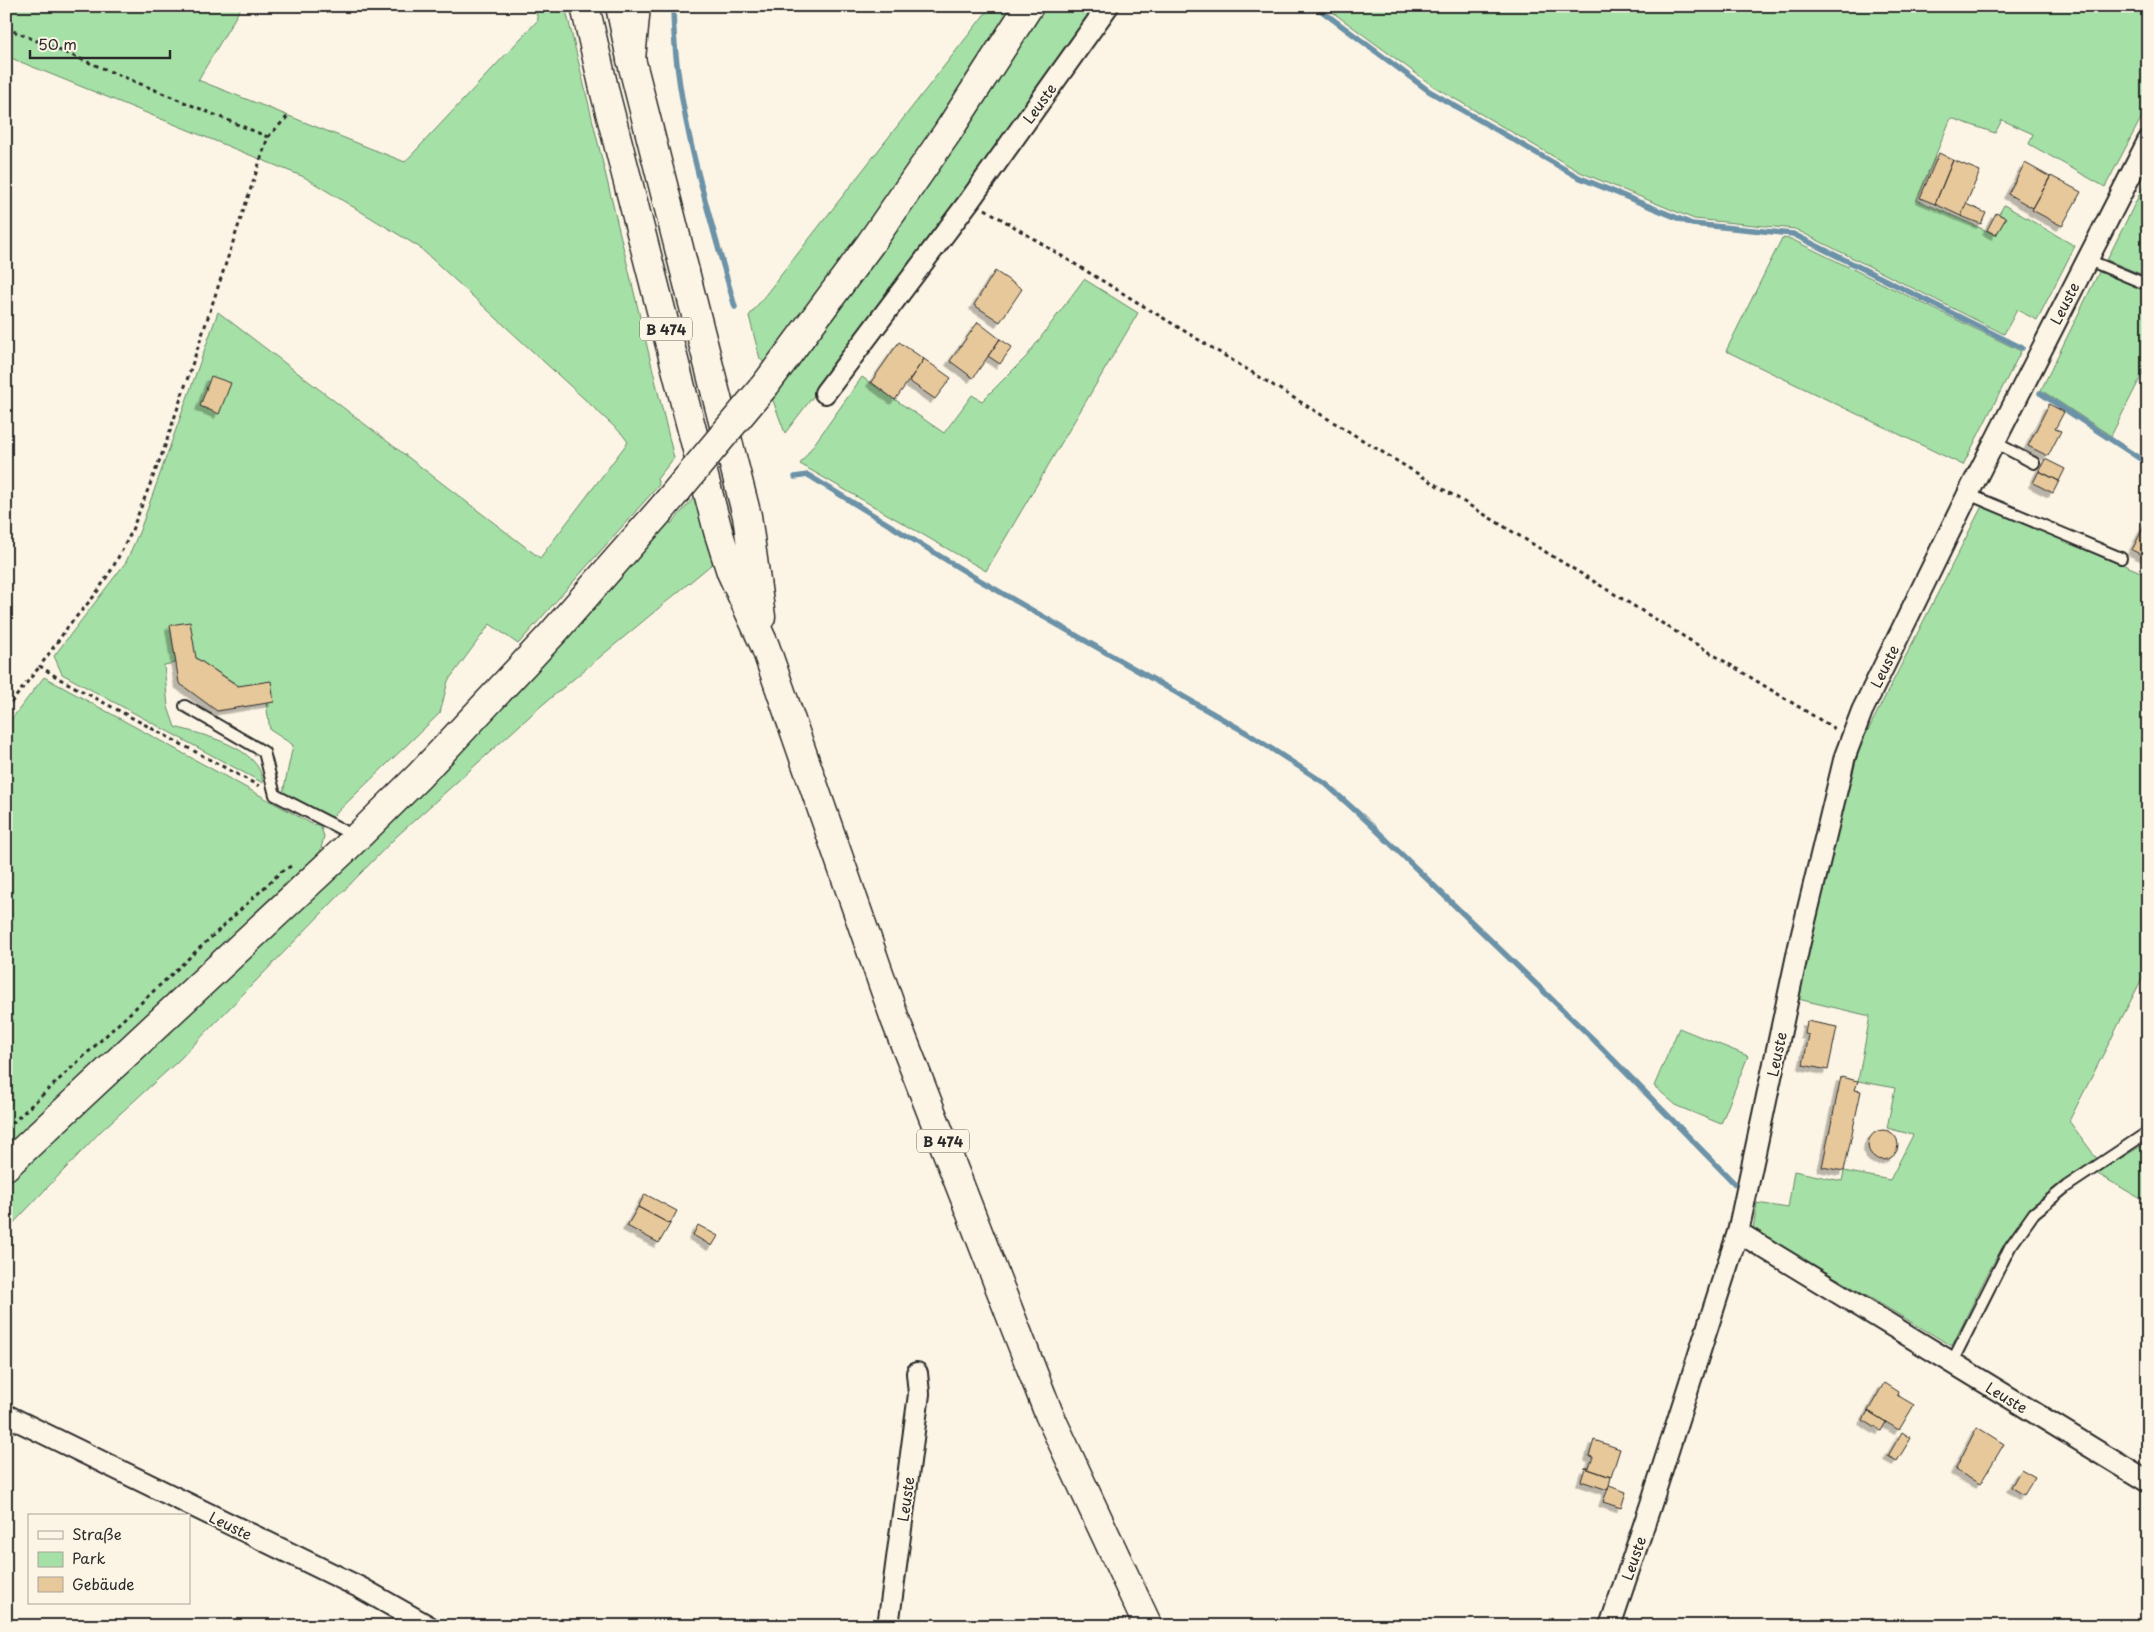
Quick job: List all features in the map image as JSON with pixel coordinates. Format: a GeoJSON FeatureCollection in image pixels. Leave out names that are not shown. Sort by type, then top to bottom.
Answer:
{"type":"FeatureCollection","features":[{"type":"Feature","properties":{"kind":"main road","name":"B 474"},"geometry":{"type":"LineString","coordinates":[[585,6],[605,93],[718,530],[731,572],[765,646],[895,1019],[1045,1405],[1148,1626]]}},
{"type":"Feature","properties":{"kind":"main road","name":"B 474"},"geometry":{"type":"LineString","coordinates":[[620,6],[631,59],[747,516],[765,646]]}},
{"type":"Feature","properties":{"kind":"main road"},"geometry":{"type":"LineString","coordinates":[[631,59],[636,6]]}},
{"type":"Feature","properties":{"kind":"main road"},"geometry":{"type":"LineString","coordinates":[[6,1166],[355,839],[419,776],[539,648],[665,505],[766,384],[870,244],[947,133],[1029,6]]}},
{"type":"Feature","properties":{"kind":"street","name":"Leuste"},"geometry":{"type":"LineString","coordinates":[[824,393],[970,200],[1108,6]]}},
{"type":"Feature","properties":{"kind":"street","name":"Leuste"},"geometry":{"type":"LineString","coordinates":[[1610,1626],[1738,1232],[1799,946],[1844,756],[1862,711],[1968,494],[2086,259],[2148,141]]}},
{"type":"Feature","properties":{"kind":"street","name":"Leuste"},"geometry":{"type":"LineString","coordinates":[[1738,1232],[1951,1364],[2148,1482]]}},
{"type":"Feature","properties":{"kind":"street","name":"Leuste"},"geometry":{"type":"LineString","coordinates":[[888,1626],[919,1394],[918,1373]]}},
{"type":"Feature","properties":{"kind":"street","name":"Leuste"},"geometry":{"type":"LineString","coordinates":[[6,1415],[361,1588],[428,1626]]}},
{"type":"Feature","properties":{"kind":"lane"},"geometry":{"type":"LineString","coordinates":[[2086,259],[2148,285]]}},
{"type":"Feature","properties":{"kind":"lane"},"geometry":{"type":"LineString","coordinates":[[1994,442],[2034,463]]}},
{"type":"Feature","properties":{"kind":"lane"},"geometry":{"type":"LineString","coordinates":[[1968,494],[2121,558]]}},
{"type":"Feature","properties":{"kind":"lane"},"geometry":{"type":"LineString","coordinates":[[185,706],[264,752],[275,795],[343,830],[355,839]]}},
{"type":"Feature","properties":{"kind":"lane"},"geometry":{"type":"LineString","coordinates":[[1951,1364],[2010,1248],[2034,1213],[2067,1186],[2148,1132]]}},
{"type":"Feature","properties":{"kind":"path"},"geometry":{"type":"LineString","coordinates":[[6,23],[12,6]]}},
{"type":"Feature","properties":{"kind":"path"},"geometry":{"type":"LineString","coordinates":[[6,28],[268,137]]}},
{"type":"Feature","properties":{"kind":"path"},"geometry":{"type":"LineString","coordinates":[[6,709],[95,595],[112,569],[130,535],[164,450],[268,137],[288,116]]}},
{"type":"Feature","properties":{"kind":"path"},"geometry":{"type":"LineString","coordinates":[[970,200],[1851,739]]}},
{"type":"Feature","properties":{"kind":"path"},"geometry":{"type":"LineString","coordinates":[[40,666],[58,678],[275,795]]}},
{"type":"Feature","properties":{"kind":"green space"},"geometry":{"type":"Polygon","coordinates":[[[6,6],[242,6],[198,80],[405,162],[538,20],[534,6],[565,6],[674,458],[657,479],[659,485],[518,644],[490,624],[448,681],[440,713],[332,817],[283,793],[293,745],[270,730],[266,703],[196,658],[170,625],[176,663],[164,665],[168,707],[175,727],[229,744],[242,752],[252,760],[260,771],[263,783],[62,674],[54,656],[126,562],[140,530],[218,312],[540,558],[628,442],[592,406],[419,247],[304,177],[6,56],[6,6]]]}},
{"type":"Feature","properties":{"kind":"green space"},"geometry":{"type":"Polygon","coordinates":[[[991,6],[1018,6],[977,70],[767,365],[760,359],[749,316],[991,6]]]}},
{"type":"Feature","properties":{"kind":"green space"},"geometry":{"type":"Polygon","coordinates":[[[1042,6],[1100,6],[849,350],[785,433],[772,398],[1042,6]]]}},
{"type":"Feature","properties":{"kind":"green space"},"geometry":{"type":"Polygon","coordinates":[[[1324,6],[2148,6],[2148,105],[2105,187],[2029,144],[2033,134],[2002,120],[1995,133],[1951,118],[1917,200],[1996,235],[2006,218],[1999,214],[2004,205],[2075,246],[2037,320],[2017,310],[2004,334],[1795,229],[1694,219],[1580,172],[1433,86],[1324,6]]]}},
{"type":"Feature","properties":{"kind":"green space"},"geometry":{"type":"Polygon","coordinates":[[[2148,177],[2148,277],[2107,260],[2148,177]]]}},
{"type":"Feature","properties":{"kind":"green space"},"geometry":{"type":"Polygon","coordinates":[[[1782,238],[1791,239],[2021,351],[1963,465],[1726,351],[1782,238]]]}},
{"type":"Feature","properties":{"kind":"green space"},"geometry":{"type":"Polygon","coordinates":[[[2100,270],[2148,290],[2148,363],[2111,436],[2041,390],[2100,270]]]}},
{"type":"Feature","properties":{"kind":"green space"},"geometry":{"type":"Polygon","coordinates":[[[1084,279],[1138,313],[986,571],[800,464],[862,377],[944,433],[972,395],[982,401],[1027,356],[1084,279]]]}},
{"type":"Feature","properties":{"kind":"green space"},"geometry":{"type":"Polygon","coordinates":[[[699,492],[718,559],[541,706],[397,836],[178,1061],[101,1131],[6,1231],[6,1180],[190,1009],[670,519],[671,524],[699,492]]]}},
{"type":"Feature","properties":{"kind":"green space"},"geometry":{"type":"Polygon","coordinates":[[[1982,506],[2148,575],[2148,967],[2069,1121],[2098,1160],[2046,1196],[2019,1223],[1997,1256],[1952,1346],[1753,1229],[1757,1203],[1788,1208],[1794,1171],[1842,1181],[1844,1171],[1890,1180],[1913,1135],[1887,1128],[1895,1088],[1858,1081],[1870,1016],[1798,999],[1832,853],[1860,746],[1982,506]]]}},
{"type":"Feature","properties":{"kind":"green space"},"geometry":{"type":"Polygon","coordinates":[[[44,677],[314,825],[319,823],[324,836],[318,862],[6,1152],[6,726],[44,677]]]}},
{"type":"Feature","properties":{"kind":"green space"},"geometry":{"type":"Polygon","coordinates":[[[1679,1028],[1748,1056],[1721,1124],[1677,1106],[1654,1086],[1679,1028]]]}},
{"type":"Feature","properties":{"kind":"green space"},"geometry":{"type":"Polygon","coordinates":[[[2148,1142],[2148,1203],[2096,1173],[2148,1142]]]}},
{"type":"Feature","properties":{"kind":"building"},"geometry":{"type":"Polygon","coordinates":[[[1939,153],[1953,160],[1935,204],[1920,198],[1939,153]]]}},
{"type":"Feature","properties":{"kind":"building"},"geometry":{"type":"Polygon","coordinates":[[[1953,160],[1980,171],[1961,216],[1935,204],[1953,160]]]}},
{"type":"Feature","properties":{"kind":"building"},"geometry":{"type":"Polygon","coordinates":[[[2025,163],[2050,177],[2033,208],[2008,194],[2025,163]]]}},
{"type":"Feature","properties":{"kind":"building"},"geometry":{"type":"Polygon","coordinates":[[[2051,176],[2081,192],[2062,226],[2032,210],[2051,176]]]}},
{"type":"Feature","properties":{"kind":"building"},"geometry":{"type":"Polygon","coordinates":[[[1966,204],[1986,213],[1981,224],[1961,216],[1966,204]]]}},
{"type":"Feature","properties":{"kind":"building"},"geometry":{"type":"Polygon","coordinates":[[[1996,213],[2006,218],[1996,235],[1987,230],[1996,213]]]}},
{"type":"Feature","properties":{"kind":"building"},"geometry":{"type":"Polygon","coordinates":[[[995,271],[1022,289],[1000,322],[974,305],[995,271]]]}},
{"type":"Feature","properties":{"kind":"building"},"geometry":{"type":"Polygon","coordinates":[[[978,322],[1000,339],[973,378],[950,361],[978,322]]]}},
{"type":"Feature","properties":{"kind":"building"},"geometry":{"type":"Polygon","coordinates":[[[1000,339],[1012,347],[1000,364],[988,356],[1000,339]]]}},
{"type":"Feature","properties":{"kind":"building"},"geometry":{"type":"Polygon","coordinates":[[[899,342],[924,359],[895,400],[871,382],[899,342]]]}},
{"type":"Feature","properties":{"kind":"building"},"geometry":{"type":"Polygon","coordinates":[[[924,359],[951,378],[935,399],[909,381],[924,359]]]}},
{"type":"Feature","properties":{"kind":"building"},"geometry":{"type":"Polygon","coordinates":[[[211,376],[231,383],[219,414],[200,406],[211,376]]]}},
{"type":"Feature","properties":{"kind":"building"},"geometry":{"type":"Polygon","coordinates":[[[2049,404],[2064,412],[2055,429],[2061,431],[2048,456],[2028,446],[2049,404]]]}},
{"type":"Feature","properties":{"kind":"building"},"geometry":{"type":"Polygon","coordinates":[[[2045,459],[2065,469],[2059,481],[2039,471],[2045,459]]]}},
{"type":"Feature","properties":{"kind":"building"},"geometry":{"type":"Polygon","coordinates":[[[2039,471],[2059,481],[2053,493],[2033,483],[2039,471]]]}},
{"type":"Feature","properties":{"kind":"building"},"geometry":{"type":"Polygon","coordinates":[[[2148,519],[2148,558],[2132,550],[2148,519]]]}},
{"type":"Feature","properties":{"kind":"building"},"geometry":{"type":"Polygon","coordinates":[[[190,622],[196,658],[238,686],[271,681],[274,702],[217,711],[179,683],[170,625],[190,622]]]}},
{"type":"Feature","properties":{"kind":"building"},"geometry":{"type":"Polygon","coordinates":[[[1807,1021],[1837,1027],[1828,1070],[1803,1065],[1809,1035],[1805,1034],[1807,1021]]]}},
{"type":"Feature","properties":{"kind":"building"},"geometry":{"type":"Polygon","coordinates":[[[1841,1077],[1858,1081],[1855,1090],[1861,1091],[1844,1171],[1822,1167],[1841,1077]]]}},
{"type":"Feature","properties":{"kind":"building"},"geometry":{"type":"Polygon","coordinates":[[[1883,1130],[1889,1131],[1897,1139],[1897,1151],[1889,1159],[1883,1160],[1877,1159],[1869,1151],[1868,1145],[1869,1139],[1877,1131],[1883,1130]]]}},
{"type":"Feature","properties":{"kind":"building"},"geometry":{"type":"Polygon","coordinates":[[[645,1194],[677,1211],[670,1224],[638,1207],[645,1194]]]}},
{"type":"Feature","properties":{"kind":"building"},"geometry":{"type":"Polygon","coordinates":[[[638,1207],[670,1224],[659,1243],[627,1226],[638,1207]]]}},
{"type":"Feature","properties":{"kind":"building"},"geometry":{"type":"Polygon","coordinates":[[[698,1225],[718,1236],[712,1246],[693,1235],[698,1225]]]}},
{"type":"Feature","properties":{"kind":"building"},"geometry":{"type":"Polygon","coordinates":[[[1884,1383],[1898,1392],[1897,1395],[1914,1405],[1899,1430],[1868,1411],[1884,1383]]]}},
{"type":"Feature","properties":{"kind":"building"},"geometry":{"type":"Polygon","coordinates":[[[1868,1411],[1886,1422],[1881,1431],[1863,1420],[1868,1411]]]}},
{"type":"Feature","properties":{"kind":"building"},"geometry":{"type":"Polygon","coordinates":[[[1977,1427],[2004,1444],[1980,1484],[1955,1470],[1977,1427]]]}},
{"type":"Feature","properties":{"kind":"building"},"geometry":{"type":"Polygon","coordinates":[[[1902,1432],[1911,1438],[1897,1461],[1888,1456],[1902,1432]]]}},
{"type":"Feature","properties":{"kind":"building"},"geometry":{"type":"Polygon","coordinates":[[[1594,1440],[1620,1449],[1611,1477],[1585,1468],[1589,1468],[1593,1457],[1589,1456],[1594,1440]]]}},
{"type":"Feature","properties":{"kind":"building"},"geometry":{"type":"Polygon","coordinates":[[[1585,1468],[1611,1477],[1608,1490],[1581,1481],[1585,1468]]]}},
{"type":"Feature","properties":{"kind":"building"},"geometry":{"type":"Polygon","coordinates":[[[2021,1469],[2035,1477],[2024,1495],[2011,1487],[2021,1469]]]}},
{"type":"Feature","properties":{"kind":"building"},"geometry":{"type":"Polygon","coordinates":[[[1609,1486],[1626,1492],[1621,1508],[1603,1502],[1609,1486]]]}},
{"type":"Feature","properties":{"kind":"waterway"},"geometry":{"type":"LineString","coordinates":[[673,6],[679,82],[686,120],[694,158],[735,307]]}},
{"type":"Feature","properties":{"kind":"waterway"},"geometry":{"type":"LineString","coordinates":[[1315,6],[1429,91],[1578,177],[1692,224],[1793,234],[2022,348]]}},
{"type":"Feature","properties":{"kind":"waterway"},"geometry":{"type":"LineString","coordinates":[[2040,393],[2148,464]]}},
{"type":"Feature","properties":{"kind":"waterway"},"geometry":{"type":"LineString","coordinates":[[795,477],[808,475],[974,577],[1247,733],[1326,784],[1593,1039],[1735,1184]]}}]}
